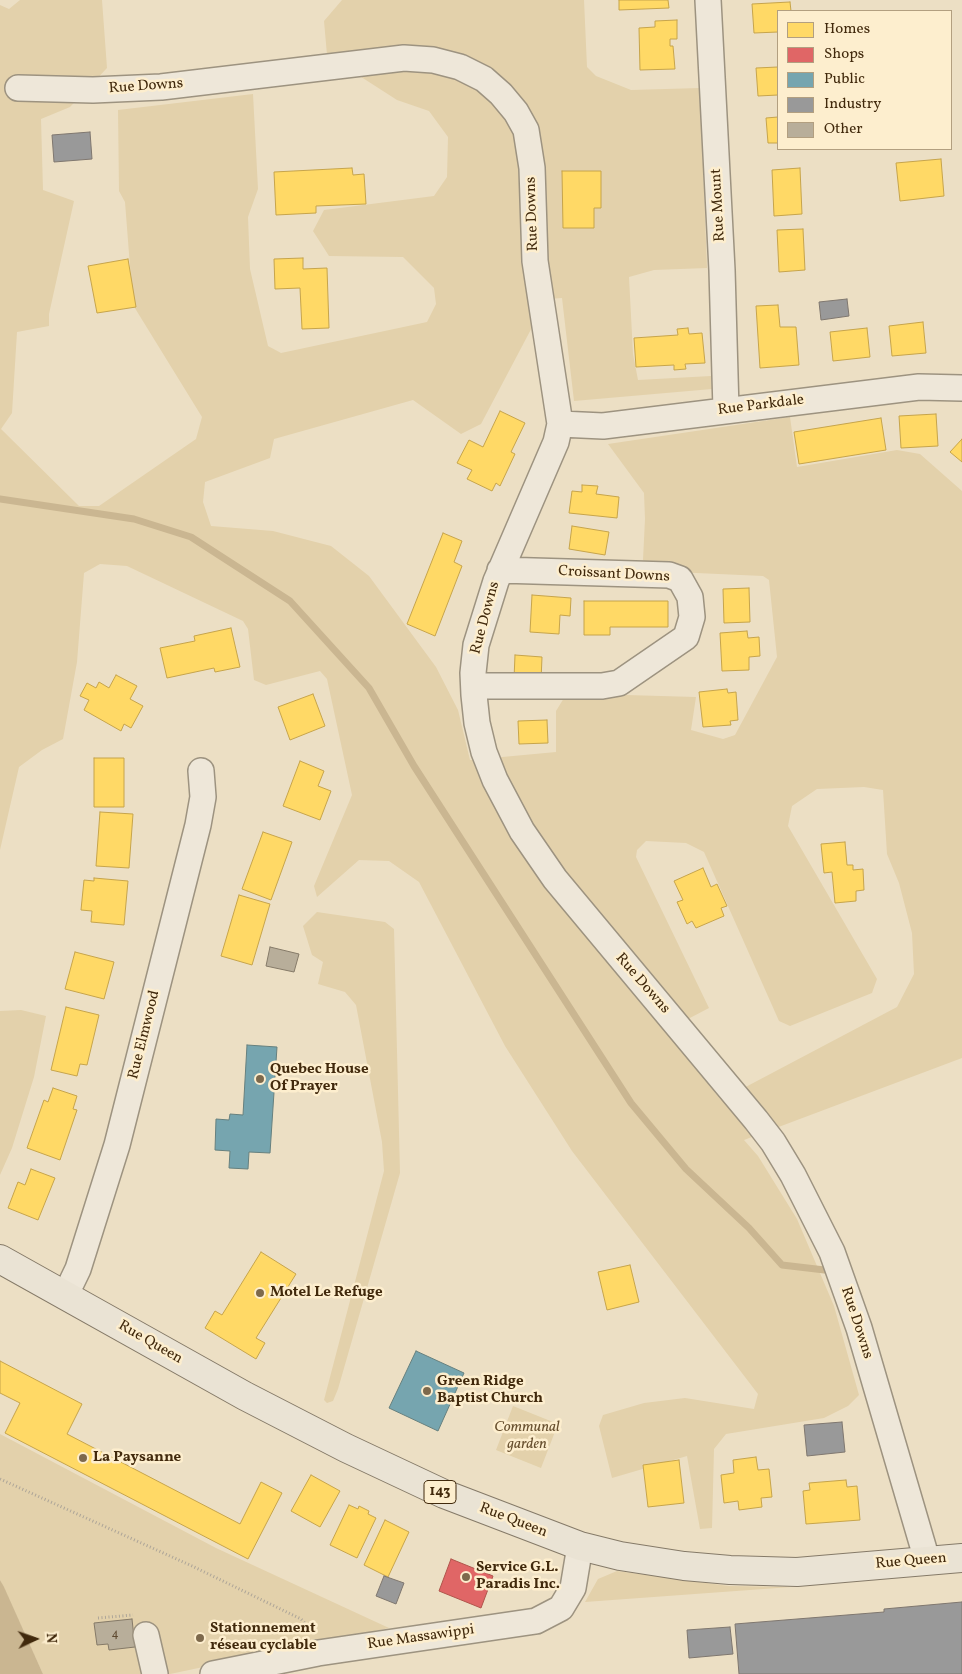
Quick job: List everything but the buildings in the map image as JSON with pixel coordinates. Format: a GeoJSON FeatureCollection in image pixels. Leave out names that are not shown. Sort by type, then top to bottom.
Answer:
{"type":"FeatureCollection","features":[{"type":"Feature","properties":{"kind":"main road","name":"Rue Queen"},"geometry":{"type":"LineString","coordinates":[[0,1259],[66,1294],[237,1392],[362,1457],[444,1494],[580,1546],[620,1556],[684,1566],[730,1570],[796,1572],[962,1558]]}},
{"type":"Feature","properties":{"kind":"street","name":"Rue Mount"},"geometry":{"type":"LineString","coordinates":[[708,0],[722,270],[726,410]]}},
{"type":"Feature","properties":{"kind":"street","name":"Rue Downs"},"geometry":{"type":"LineString","coordinates":[[18,88],[93,90],[162,87],[404,58],[433,60],[460,67],[484,79],[511,106],[526,130],[532,168],[535,261],[560,424],[556,442],[500,570],[476,645],[474,686],[477,723],[484,752],[495,780],[522,831],[555,879],[632,974],[693,1042],[773,1142],[816,1217],[832,1252],[859,1328],[927,1560]]}},
{"type":"Feature","properties":{"kind":"street","name":"Rue Parkdale"},"geometry":{"type":"LineString","coordinates":[[560,424],[603,426],[919,387],[962,388]]}},
{"type":"Feature","properties":{"kind":"street","name":"Croissant Downs"},"geometry":{"type":"LineString","coordinates":[[474,686],[602,686],[619,683],[686,637],[692,617],[690,598],[680,579],[669,575],[500,570]]}},
{"type":"Feature","properties":{"kind":"street","name":"Rue Elmwood"},"geometry":{"type":"LineString","coordinates":[[66,1294],[78,1269],[117,1145],[198,826],[203,797],[201,771]]}},
{"type":"Feature","properties":{"kind":"street","name":"Rue Massawippi"},"geometry":{"type":"LineString","coordinates":[[213,1674],[318,1653],[536,1621],[560,1608],[573,1588],[580,1546]]}},
{"type":"Feature","properties":{"kind":"street"},"geometry":{"type":"LineString","coordinates":[[141,1628],[155,1674]]}},
{"type":"Feature","properties":{"kind":"path"},"geometry":{"type":"LineString","coordinates":[[0,1479],[192,1566],[301,1619]]}},
{"type":"Feature","properties":{"kind":"path"},"geometry":{"type":"LineString","coordinates":[[98,1618],[135,1615],[141,1628]]}},
{"type":"Feature","properties":{"kind":"green space"},"geometry":{"type":"Polygon","coordinates":[[[20,0],[102,0],[107,68],[70,107],[41,119],[43,190],[74,201],[49,314],[49,326],[17,332],[12,413],[1,429],[79,506],[99,506],[196,439],[202,417],[133,305],[125,202],[119,191],[118,110],[253,94],[258,189],[248,217],[250,269],[268,346],[281,353],[427,322],[436,304],[434,288],[403,257],[329,256],[313,231],[324,210],[434,196],[447,177],[448,137],[429,111],[397,100],[327,55],[324,21],[342,0],[584,0],[587,67],[596,76],[631,90],[700,88],[707,268],[654,270],[629,277],[633,354],[638,380],[711,376],[712,389],[574,401],[562,298],[547,299],[481,424],[461,434],[413,400],[274,439],[270,458],[205,482],[203,502],[211,526],[273,531],[331,546],[369,576],[436,667],[458,710],[470,760],[556,752],[556,711],[564,698],[626,695],[696,697],[691,730],[723,739],[735,735],[777,657],[769,580],[763,576],[652,571],[643,560],[644,493],[608,444],[790,417],[797,467],[897,450],[920,454],[962,491],[962,1058],[744,1140],[758,1156],[797,1219],[834,1306],[859,1395],[848,1406],[824,1418],[726,1434],[714,1449],[712,1528],[700,1529],[687,1456],[612,1478],[599,1426],[603,1415],[644,1403],[685,1398],[754,1409],[758,1394],[572,1151],[505,1046],[419,882],[389,861],[359,860],[317,897],[314,886],[352,795],[327,679],[320,671],[266,685],[254,680],[248,629],[243,621],[127,566],[100,564],[84,573],[77,662],[63,739],[42,750],[19,767],[0,850],[0,5],[9,9],[20,0]],[[864,787],[817,789],[792,806],[788,826],[877,979],[872,993],[790,1026],[779,1021],[704,852],[686,843],[646,841],[637,850],[636,857],[709,1008],[665,1031],[721,1100],[897,1007],[914,974],[912,933],[899,883],[887,854],[883,790],[864,787]]]}},
{"type":"Feature","properties":{"kind":"green space"},"geometry":{"type":"Polygon","coordinates":[[[317,912],[385,922],[394,929],[400,1173],[338,1389],[333,1401],[327,1403],[324,1400],[384,1171],[382,1142],[356,1005],[345,992],[318,984],[323,962],[312,955],[303,926],[317,912]]]}},
{"type":"Feature","properties":{"kind":"green space"},"geometry":{"type":"Polygon","coordinates":[[[21,1010],[46,1016],[34,1077],[12,1148],[0,1175],[0,1011],[21,1010]]]}},
{"type":"Feature","properties":{"kind":"green space","name":"Communal garden"},"geometry":{"type":"Polygon","coordinates":[[[513,1406],[558,1424],[541,1468],[496,1450],[513,1406]]]}},
{"type":"Feature","properties":{"kind":"green space"},"geometry":{"type":"Polygon","coordinates":[[[0,1434],[216,1548],[389,1628],[170,1674],[43,1674],[0,1580],[0,1434]]]}},
{"type":"Feature","properties":{"kind":"green space"},"geometry":{"type":"Polygon","coordinates":[[[617,1571],[729,1586],[791,1587],[585,1602],[598,1579],[617,1571]]]}},
{"type":"Feature","properties":{"kind":"shaded area"},"geometry":{"type":"Polygon","coordinates":[[[0,1580],[4,1587],[43,1674],[0,1674],[0,1580]]]}},
{"type":"Feature","properties":{"kind":"waterway"},"geometry":{"type":"LineString","coordinates":[[0,499],[134,519],[191,537],[290,601],[369,688],[414,766],[631,1103],[686,1169],[749,1228],[782,1265],[833,1271]]}},
{"type":"Feature","properties":{"kind":"place","name":"Quebec House Of Prayer"},"geometry":{"type":"Point","coordinates":[260,1079]}},
{"type":"Feature","properties":{"kind":"place","name":"Motel Le Refuge"},"geometry":{"type":"Point","coordinates":[260,1293]}},
{"type":"Feature","properties":{"kind":"place","name":"Green Ridge Baptist Church"},"geometry":{"type":"Point","coordinates":[427,1391]}},
{"type":"Feature","properties":{"kind":"place","name":"La Paysanne"},"geometry":{"type":"Point","coordinates":[83,1458]}},
{"type":"Feature","properties":{"kind":"place","name":"Service G.L. Paradis Inc."},"geometry":{"type":"Point","coordinates":[466,1577]}},
{"type":"Feature","properties":{"kind":"place","name":"Stationnement réseau cyclable"},"geometry":{"type":"Point","coordinates":[200,1638]}}]}
